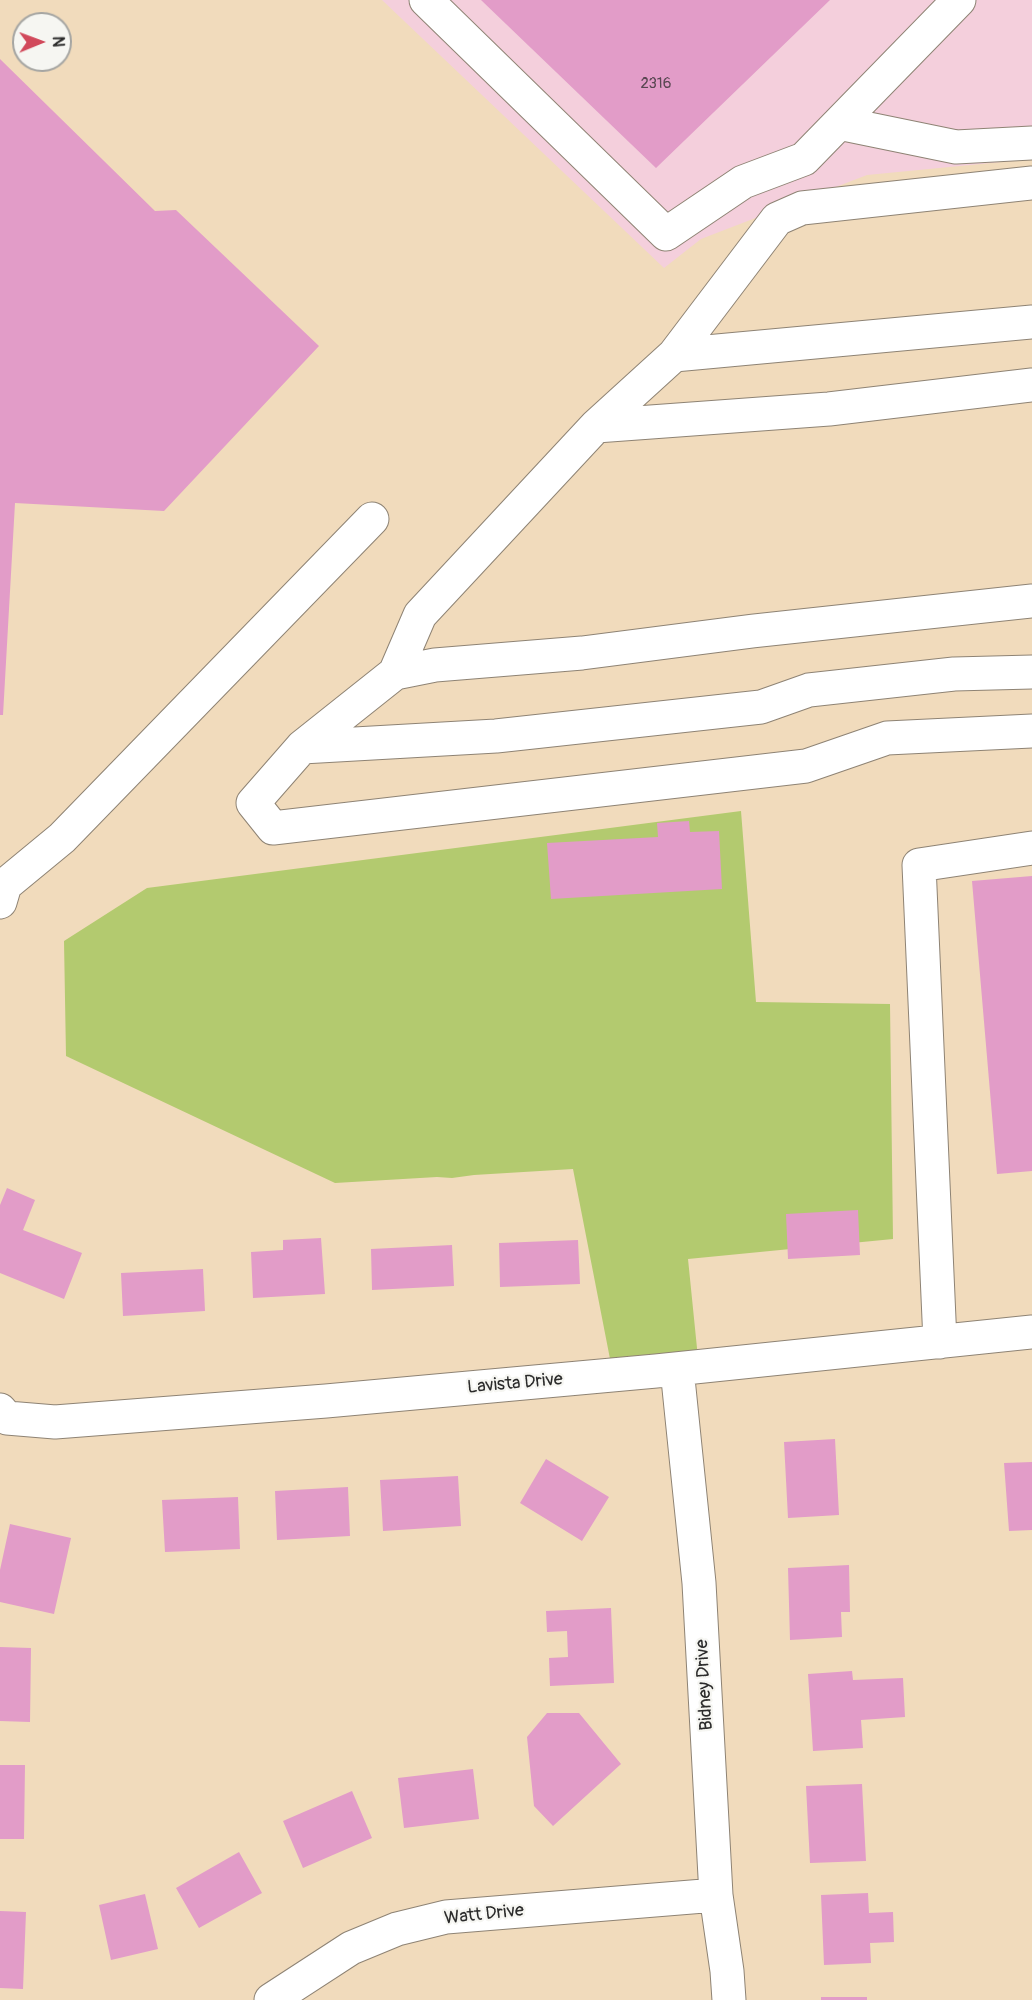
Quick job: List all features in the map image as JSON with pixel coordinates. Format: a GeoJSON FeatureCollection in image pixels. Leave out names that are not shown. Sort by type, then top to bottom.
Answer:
{"type":"FeatureCollection","features":[{"type":"Feature","properties":{"kind":"street"},"geometry":{"type":"LineString","coordinates":[[426,0],[666,234],[743,182],[804,159],[959,0]]}},
{"type":"Feature","properties":{"kind":"street"},"geometry":{"type":"LineString","coordinates":[[839,123],[956,147],[1032,143]]}},
{"type":"Feature","properties":{"kind":"street"},"geometry":{"type":"LineString","coordinates":[[396,673],[420,615],[596,426],[674,355],[777,219],[802,208],[1032,183]]}},
{"type":"Feature","properties":{"kind":"street"},"geometry":{"type":"LineString","coordinates":[[674,355],[1032,322]]}},
{"type":"Feature","properties":{"kind":"street"},"geometry":{"type":"LineString","coordinates":[[596,426],[829,409],[1032,385]]}},
{"type":"Feature","properties":{"kind":"street"},"geometry":{"type":"LineString","coordinates":[[0,902],[5,885],[62,838],[372,519]]}},
{"type":"Feature","properties":{"kind":"street"},"geometry":{"type":"LineString","coordinates":[[1032,601],[582,653],[435,665],[396,673],[302,747],[253,803],[273,828],[806,766],[887,738],[1032,730]]}},
{"type":"Feature","properties":{"kind":"street"},"geometry":{"type":"LineString","coordinates":[[302,747],[496,736],[761,707],[809,690],[954,674],[1032,672]]}},
{"type":"Feature","properties":{"kind":"street"},"geometry":{"type":"LineString","coordinates":[[940,1342],[919,865],[1032,848]]}},
{"type":"Feature","properties":{"kind":"street","name":"Lavista Drive"},"geometry":{"type":"LineString","coordinates":[[2,1415],[55,1422],[326,1401],[677,1369],[1032,1332]]}},
{"type":"Feature","properties":{"kind":"street","name":"Bidney Drive"},"geometry":{"type":"LineString","coordinates":[[677,1369],[699,1583],[716,1895],[729,2000]]}},
{"type":"Feature","properties":{"kind":"street","name":"Watt Drive"},"geometry":{"type":"LineString","coordinates":[[271,2000],[351,1948],[397,1929],[446,1917],[716,1895]]}},
{"type":"Feature","properties":{"kind":"shaded area"},"geometry":{"type":"Polygon","coordinates":[[[382,0],[1032,0],[1032,159],[867,175],[701,239],[664,268],[382,0]]]}},
{"type":"Feature","properties":{"kind":"green space"},"geometry":{"type":"Polygon","coordinates":[[[741,811],[756,1002],[890,1004],[893,1239],[688,1259],[698,1358],[611,1364],[573,1169],[452,1178],[335,1183],[66,1056],[64,941],[147,888],[741,811]]]}},
{"type":"Feature","properties":{"kind":"building"},"geometry":{"type":"Polygon","coordinates":[[[481,0],[830,0],[656,168],[481,0]]]}},
{"type":"Feature","properties":{"kind":"building"},"geometry":{"type":"Polygon","coordinates":[[[0,59],[155,211],[176,210],[319,346],[164,511],[15,503],[3,715],[0,715],[0,59]]]}},
{"type":"Feature","properties":{"kind":"building"},"geometry":{"type":"Polygon","coordinates":[[[689,821],[690,832],[719,831],[722,889],[551,899],[547,843],[658,837],[657,823],[689,821]]]}},
{"type":"Feature","properties":{"kind":"building"},"geometry":{"type":"Polygon","coordinates":[[[1032,876],[1032,1171],[997,1174],[972,881],[1032,876]]]}},
{"type":"Feature","properties":{"kind":"building"},"geometry":{"type":"Polygon","coordinates":[[[7,1188],[35,1200],[23,1230],[82,1253],[64,1299],[0,1273],[0,1205],[7,1188]]]}},
{"type":"Feature","properties":{"kind":"building"},"geometry":{"type":"Polygon","coordinates":[[[858,1210],[860,1255],[788,1259],[786,1214],[858,1210]]]}},
{"type":"Feature","properties":{"kind":"building"},"geometry":{"type":"Polygon","coordinates":[[[321,1238],[325,1294],[253,1298],[251,1252],[283,1250],[283,1240],[321,1238]]]}},
{"type":"Feature","properties":{"kind":"building"},"geometry":{"type":"Polygon","coordinates":[[[578,1240],[580,1284],[500,1287],[499,1243],[578,1240]]]}},
{"type":"Feature","properties":{"kind":"building"},"geometry":{"type":"Polygon","coordinates":[[[452,1245],[454,1286],[372,1290],[371,1249],[452,1245]]]}},
{"type":"Feature","properties":{"kind":"building"},"geometry":{"type":"Polygon","coordinates":[[[203,1269],[205,1311],[123,1316],[121,1273],[203,1269]]]}},
{"type":"Feature","properties":{"kind":"building"},"geometry":{"type":"Polygon","coordinates":[[[835,1439],[839,1515],[788,1518],[784,1442],[835,1439]]]}},
{"type":"Feature","properties":{"kind":"building"},"geometry":{"type":"Polygon","coordinates":[[[546,1459],[609,1497],[582,1541],[520,1503],[546,1459]]]}},
{"type":"Feature","properties":{"kind":"building"},"geometry":{"type":"Polygon","coordinates":[[[1032,1462],[1032,1530],[1009,1531],[1004,1463],[1032,1462]]]}},
{"type":"Feature","properties":{"kind":"building"},"geometry":{"type":"Polygon","coordinates":[[[458,1476],[461,1526],[383,1531],[380,1480],[458,1476]]]}},
{"type":"Feature","properties":{"kind":"building"},"geometry":{"type":"Polygon","coordinates":[[[348,1487],[350,1536],[277,1540],[275,1491],[348,1487]]]}},
{"type":"Feature","properties":{"kind":"building"},"geometry":{"type":"Polygon","coordinates":[[[238,1497],[240,1549],[165,1552],[162,1500],[238,1497]]]}},
{"type":"Feature","properties":{"kind":"building"},"geometry":{"type":"Polygon","coordinates":[[[10,1524],[71,1538],[54,1614],[0,1602],[0,1570],[10,1524]]]}},
{"type":"Feature","properties":{"kind":"building"},"geometry":{"type":"Polygon","coordinates":[[[849,1565],[850,1612],[841,1612],[842,1637],[790,1640],[788,1568],[849,1565]]]}},
{"type":"Feature","properties":{"kind":"building"},"geometry":{"type":"Polygon","coordinates":[[[611,1608],[614,1683],[550,1686],[549,1658],[568,1657],[567,1631],[547,1632],[546,1611],[611,1608]]]}},
{"type":"Feature","properties":{"kind":"building"},"geometry":{"type":"Polygon","coordinates":[[[0,1647],[31,1648],[30,1722],[0,1721],[0,1647]]]}},
{"type":"Feature","properties":{"kind":"building"},"geometry":{"type":"Polygon","coordinates":[[[852,1671],[853,1680],[903,1678],[905,1717],[861,1720],[863,1748],[813,1751],[808,1674],[852,1671]]]}},
{"type":"Feature","properties":{"kind":"building"},"geometry":{"type":"Polygon","coordinates":[[[547,1713],[579,1713],[621,1764],[553,1826],[534,1806],[527,1737],[547,1713]]]}},
{"type":"Feature","properties":{"kind":"building"},"geometry":{"type":"Polygon","coordinates":[[[0,1765],[25,1765],[24,1839],[0,1839],[0,1765]]]}},
{"type":"Feature","properties":{"kind":"building"},"geometry":{"type":"Polygon","coordinates":[[[473,1769],[479,1819],[404,1828],[398,1778],[473,1769]]]}},
{"type":"Feature","properties":{"kind":"building"},"geometry":{"type":"Polygon","coordinates":[[[862,1784],[866,1861],[810,1863],[806,1786],[862,1784]]]}},
{"type":"Feature","properties":{"kind":"building"},"geometry":{"type":"Polygon","coordinates":[[[352,1791],[372,1838],[303,1868],[283,1821],[352,1791]]]}},
{"type":"Feature","properties":{"kind":"building"},"geometry":{"type":"Polygon","coordinates":[[[239,1852],[262,1893],[199,1928],[176,1888],[239,1852]]]}},
{"type":"Feature","properties":{"kind":"building"},"geometry":{"type":"Polygon","coordinates":[[[868,1893],[869,1913],[893,1912],[894,1942],[870,1943],[871,1963],[824,1965],[821,1895],[868,1893]]]}},
{"type":"Feature","properties":{"kind":"building"},"geometry":{"type":"Polygon","coordinates":[[[145,1894],[158,1949],[111,1960],[99,1905],[145,1894]]]}},
{"type":"Feature","properties":{"kind":"building"},"geometry":{"type":"Polygon","coordinates":[[[0,1911],[26,1912],[23,1989],[0,1988],[0,1911]]]}},
{"type":"Feature","properties":{"kind":"building"},"geometry":{"type":"Polygon","coordinates":[[[821,1997],[867,1997],[867,2000],[821,2000],[821,1997]]]}}]}
